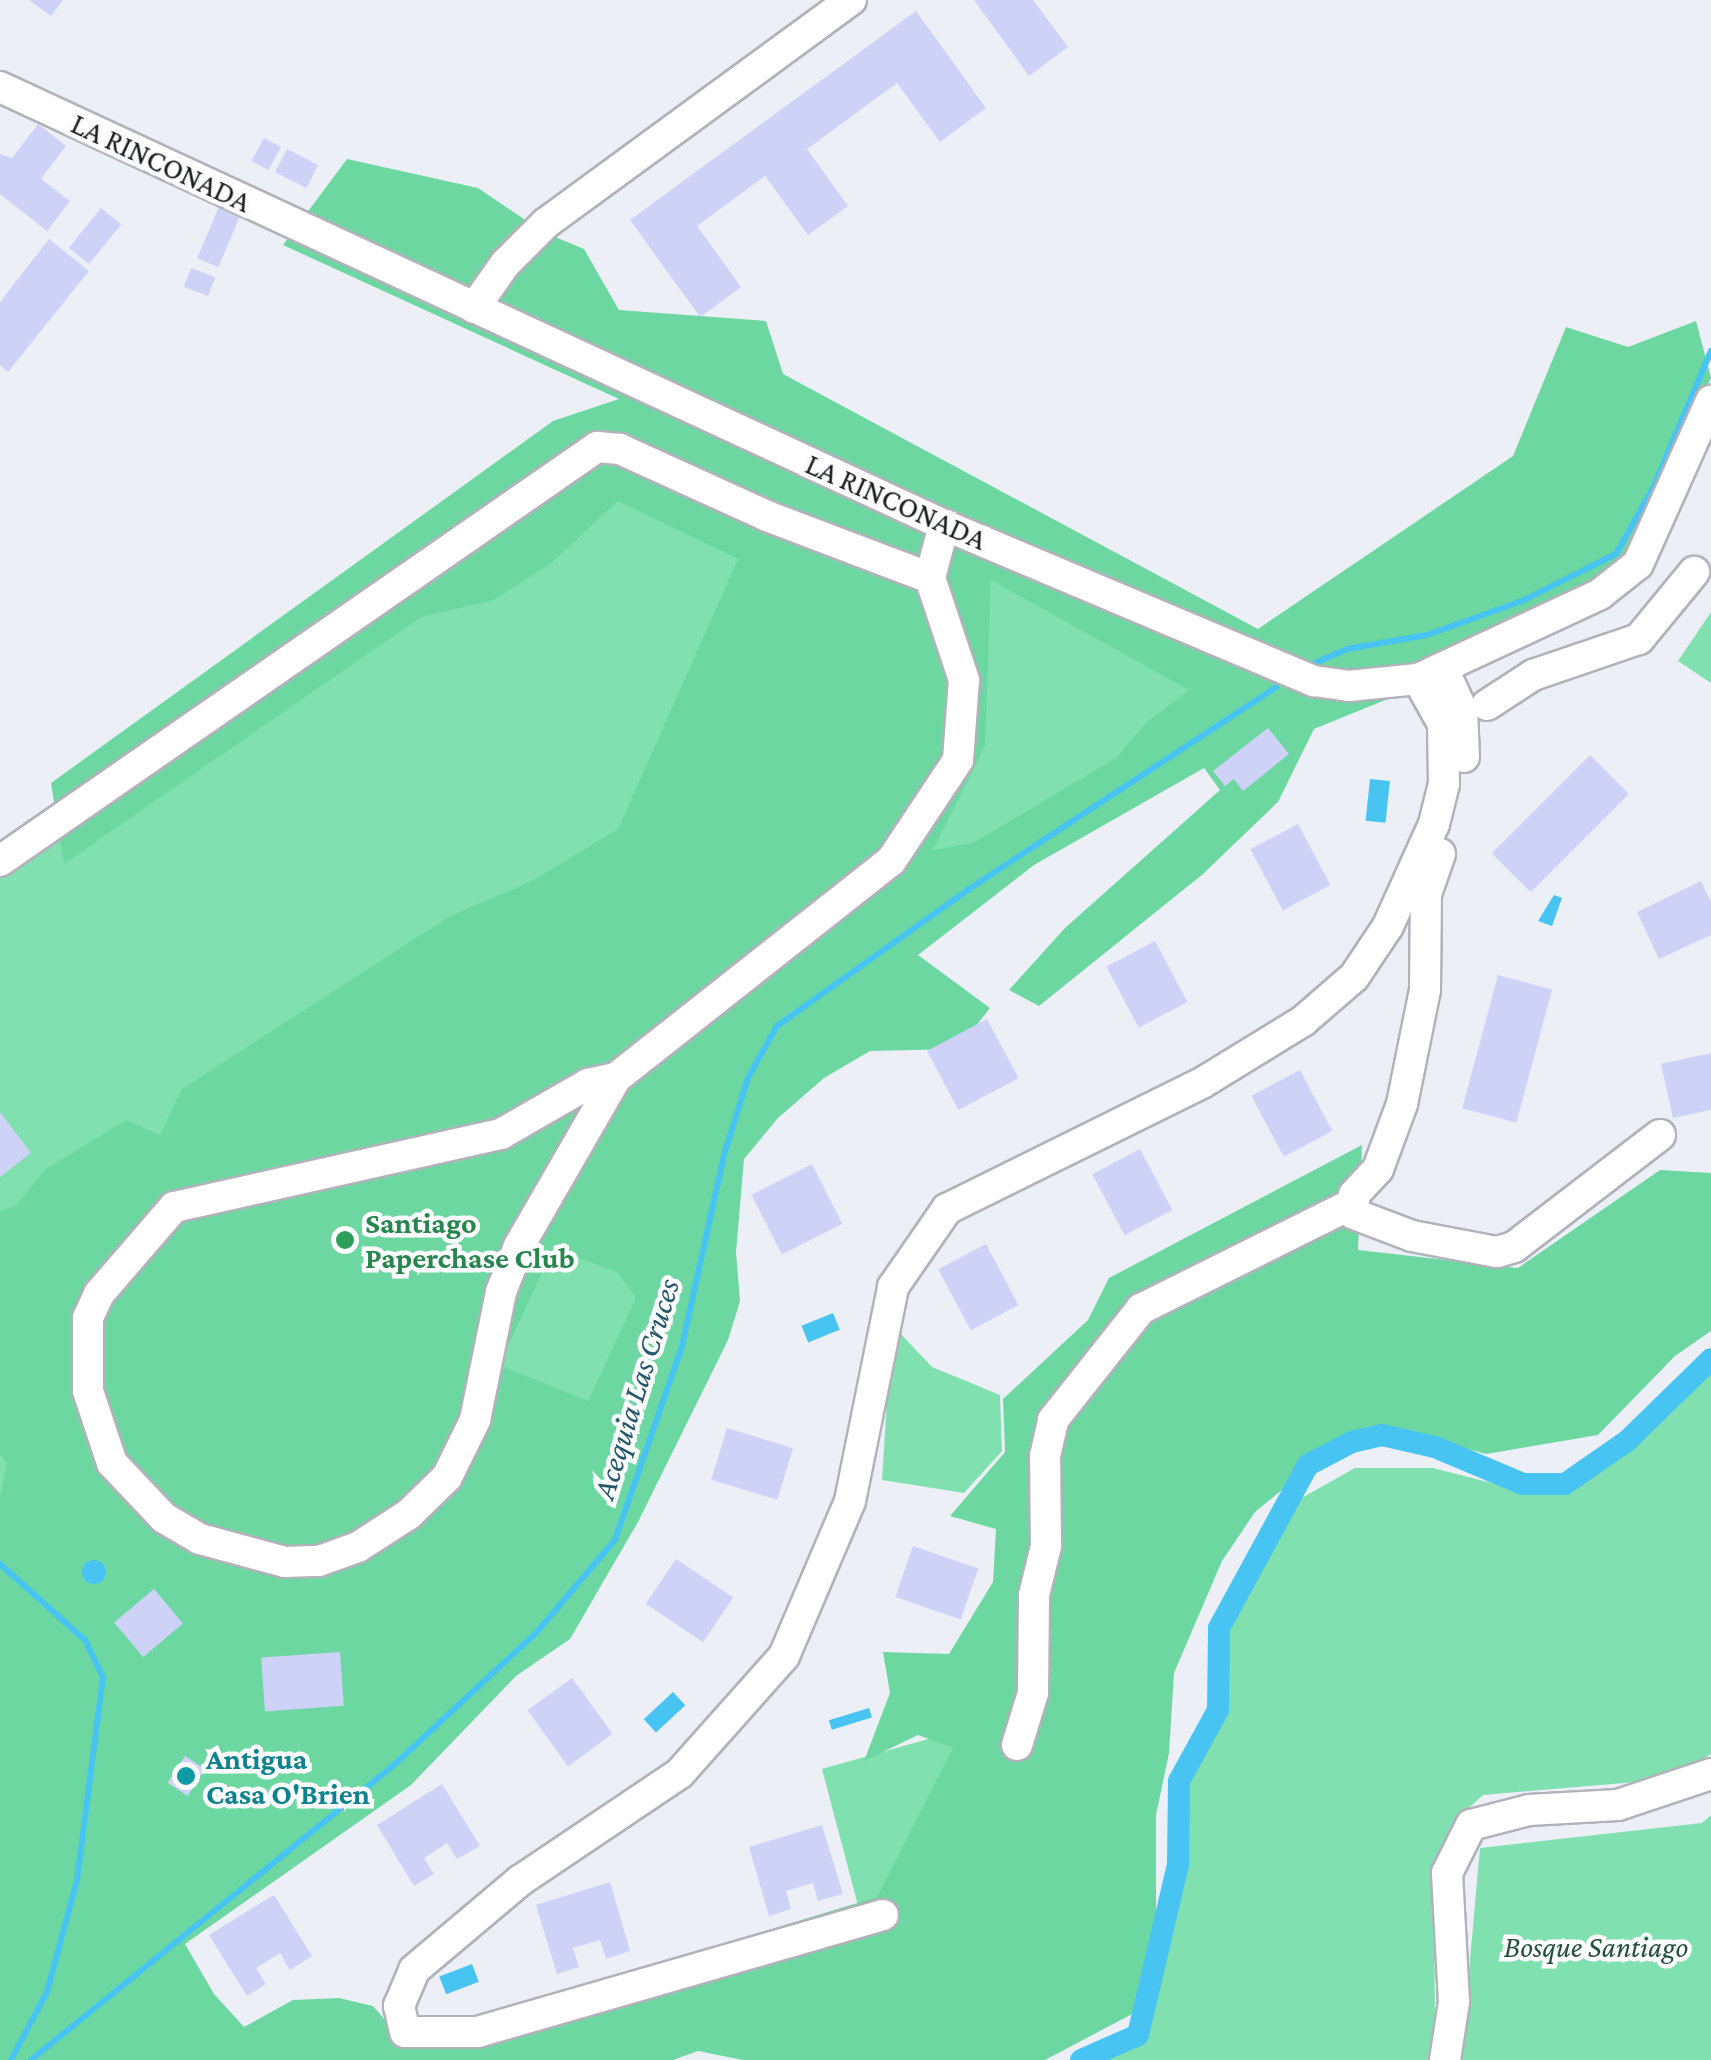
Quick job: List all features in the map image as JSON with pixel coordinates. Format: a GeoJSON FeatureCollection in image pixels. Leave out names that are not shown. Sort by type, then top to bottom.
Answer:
{"type":"FeatureCollection","features":[{"type":"Feature","properties":{"kind":"street"},"geometry":{"type":"LineString","coordinates":[[474,308],[504,264],[546,223],[851,0]]}},
{"type":"Feature","properties":{"kind":"street","name":"LA RINCONADA"},"geometry":{"type":"LineString","coordinates":[[0,88],[944,526],[1314,682],[1349,686],[1430,674],[1513,640],[1600,594],[1638,564],[1711,401]]}},
{"type":"Feature","properties":{"kind":"street"},"geometry":{"type":"LineString","coordinates":[[0,861],[597,447],[620,450],[766,516],[930,578]]}},
{"type":"Feature","properties":{"kind":"street"},"geometry":{"type":"LineString","coordinates":[[616,1078],[588,1084],[501,1134],[174,1206],[99,1294],[88,1318],[88,1391],[112,1464],[164,1518],[188,1532],[285,1562],[319,1561],[345,1552],[410,1514],[463,1449],[519,1246],[616,1078],[891,861],[942,789],[965,727],[964,680],[930,578],[944,526]]}},
{"type":"Feature","properties":{"kind":"street"},"geometry":{"type":"LineString","coordinates":[[1487,705],[1533,675],[1639,639],[1694,572]]}},
{"type":"Feature","properties":{"kind":"street"},"geometry":{"type":"LineString","coordinates":[[1513,640],[1533,675]]}},
{"type":"Feature","properties":{"kind":"street"},"geometry":{"type":"LineString","coordinates":[[1017,1745],[1033,1693],[1034,1594],[1046,1546],[1045,1456],[1053,1420],[1140,1309],[1350,1205],[1394,1134],[1425,990],[1426,894],[1458,809],[1462,710],[1430,674]]}},
{"type":"Feature","properties":{"kind":"street"},"geometry":{"type":"LineString","coordinates":[[884,1915],[478,2032],[406,2032],[399,2006],[414,1970],[522,1880],[679,1774],[784,1656],[850,1501],[893,1287],[947,1210],[1202,1083],[1303,1021],[1354,976],[1388,926],[1434,824],[1444,784],[1443,724],[1430,674]]}},
{"type":"Feature","properties":{"kind":"street"},"geometry":{"type":"LineString","coordinates":[[1350,1205],[1367,1222],[1496,1252],[1514,1247],[1660,1135]]}},
{"type":"Feature","properties":{"kind":"street"},"geometry":{"type":"LineString","coordinates":[[1445,2060],[1454,2002],[1447,1873],[1471,1825],[1529,1810],[1618,1805],[1674,1792],[1711,1774]]}},
{"type":"Feature","properties":{"kind":"green space"},"geometry":{"type":"Polygon","coordinates":[[[347,159],[478,188],[543,232],[584,249],[619,310],[766,321],[783,374],[1258,629],[1513,456],[1566,327],[1628,347],[1696,321],[1711,378],[1636,540],[1598,597],[1533,640],[1314,729],[1278,802],[1203,874],[1039,1006],[1009,990],[1065,928],[1220,790],[1204,768],[1034,865],[918,955],[990,1008],[958,1049],[870,1051],[824,1078],[778,1118],[744,1159],[736,1252],[740,1301],[728,1340],[638,1522],[570,1639],[516,1676],[411,1785],[185,1944],[214,1994],[244,2027],[293,2000],[339,1998],[373,2006],[403,2041],[877,1897],[953,1748],[918,1735],[864,1761],[890,1693],[883,1652],[949,1654],[993,1582],[996,1529],[950,1516],[1005,1452],[1003,1399],[1088,1320],[1109,1278],[1362,1145],[1358,1250],[1518,1268],[1660,1170],[1711,1173],[1711,1331],[1675,1356],[1598,1435],[1486,1454],[1430,1439],[1352,1448],[1300,1475],[1255,1512],[1222,1561],[1174,1673],[1169,1753],[1156,1815],[1156,1927],[1136,2012],[1045,2060],[743,2060],[698,2051],[673,2060],[0,2060],[0,1497],[7,1462],[0,1455],[0,1211],[15,1206],[46,1169],[126,1120],[160,1135],[182,1089],[450,916],[532,881],[618,829],[738,559],[618,501],[551,563],[494,600],[421,617],[64,864],[51,783],[553,421],[619,399],[283,245],[347,159]],[[991,580],[985,746],[933,850],[973,843],[1116,758],[1146,723],[1189,690],[991,580]],[[553,1249],[499,1365],[588,1401],[636,1298],[617,1272],[553,1249]]]}},
{"type":"Feature","properties":{"kind":"green space","name":"Santiago Paperchase Club"},"geometry":{"type":"Polygon","coordinates":[[[641,406],[1266,682],[816,968],[655,1352],[0,2060],[0,842],[641,406]]]}},
{"type":"Feature","properties":{"kind":"green space"},"geometry":{"type":"Polygon","coordinates":[[[1711,612],[1711,683],[1678,661],[1711,612]]]}},
{"type":"Feature","properties":{"kind":"green space"},"geometry":{"type":"Polygon","coordinates":[[[899,1332],[932,1367],[1000,1395],[1002,1451],[964,1493],[882,1480],[888,1385],[899,1332]]]}},
{"type":"Feature","properties":{"kind":"green space"},"geometry":{"type":"Polygon","coordinates":[[[1711,1362],[1711,1754],[1671,1779],[1483,1795],[1459,1817],[1434,1876],[1435,2028],[1429,2060],[1097,2060],[1143,2040],[1155,2007],[1184,1868],[1177,1797],[1212,1705],[1213,1654],[1289,1505],[1355,1468],[1433,1468],[1523,1491],[1578,1471],[1634,1431],[1691,1371],[1711,1362]]]}},
{"type":"Feature","properties":{"kind":"green space"},"geometry":{"type":"Polygon","coordinates":[[[1006,1717],[957,1829],[860,1913],[822,1769],[1006,1717]]]}},
{"type":"Feature","properties":{"kind":"green space","name":"Bosque Santiago"},"geometry":{"type":"Polygon","coordinates":[[[1711,1815],[1711,2060],[1461,2060],[1480,1848],[1702,1823],[1711,1815]]]}},
{"type":"Feature","properties":{"kind":"water"},"geometry":{"type":"Polygon","coordinates":[[[1370,779],[1390,781],[1386,823],[1366,821],[1370,779]]]}},
{"type":"Feature","properties":{"kind":"water"},"geometry":{"type":"Polygon","coordinates":[[[1554,895],[1562,898],[1552,926],[1538,921],[1554,895]]]}},
{"type":"Feature","properties":{"kind":"water"},"geometry":{"type":"Polygon","coordinates":[[[833,1313],[840,1330],[808,1342],[801,1326],[833,1313]]]}},
{"type":"Feature","properties":{"kind":"water"},"geometry":{"type":"Polygon","coordinates":[[[94,1560],[106,1572],[94,1584],[82,1572],[94,1560]]]}},
{"type":"Feature","properties":{"kind":"water"},"geometry":{"type":"Polygon","coordinates":[[[673,1692],[685,1705],[656,1732],[644,1719],[673,1692]]]}},
{"type":"Feature","properties":{"kind":"water"},"geometry":{"type":"Polygon","coordinates":[[[869,1708],[872,1718],[832,1730],[829,1720],[869,1708]]]}},
{"type":"Feature","properties":{"kind":"water"},"geometry":{"type":"Polygon","coordinates":[[[472,1964],[479,1982],[446,1994],[439,1977],[472,1964]]]}},
{"type":"Feature","properties":{"kind":"building"},"geometry":{"type":"Polygon","coordinates":[[[29,0],[63,0],[51,16],[29,0]]]}},
{"type":"Feature","properties":{"kind":"building"},"geometry":{"type":"Polygon","coordinates":[[[974,0],[1033,0],[1068,47],[1029,76],[974,0]]]}},
{"type":"Feature","properties":{"kind":"building"},"geometry":{"type":"Polygon","coordinates":[[[916,11],[986,108],[940,142],[897,83],[807,149],[848,206],[808,235],[765,176],[697,226],[741,287],[700,317],[630,220],[916,11]]]}},
{"type":"Feature","properties":{"kind":"building"},"geometry":{"type":"Polygon","coordinates":[[[38,124],[66,146],[41,179],[70,201],[47,231],[0,194],[0,154],[12,158],[38,124]]]}},
{"type":"Feature","properties":{"kind":"building"},"geometry":{"type":"Polygon","coordinates":[[[264,138],[281,147],[269,170],[252,161],[264,138]]]}},
{"type":"Feature","properties":{"kind":"building"},"geometry":{"type":"Polygon","coordinates":[[[287,149],[318,165],[306,188],[275,172],[287,149]]]}},
{"type":"Feature","properties":{"kind":"building"},"geometry":{"type":"Polygon","coordinates":[[[221,202],[242,211],[218,267],[197,258],[221,202]]]}},
{"type":"Feature","properties":{"kind":"building"},"geometry":{"type":"Polygon","coordinates":[[[101,208],[121,224],[89,264],[69,248],[101,208]]]}},
{"type":"Feature","properties":{"kind":"building"},"geometry":{"type":"Polygon","coordinates":[[[49,239],[89,271],[8,372],[0,365],[0,302],[49,239]]]}},
{"type":"Feature","properties":{"kind":"building"},"geometry":{"type":"Polygon","coordinates":[[[191,268],[215,277],[208,296],[184,287],[191,268]]]}},
{"type":"Feature","properties":{"kind":"building"},"geometry":{"type":"Polygon","coordinates":[[[1268,728],[1289,754],[1243,791],[1234,779],[1225,786],[1213,771],[1268,728]]]}},
{"type":"Feature","properties":{"kind":"building"},"geometry":{"type":"Polygon","coordinates":[[[1590,755],[1629,794],[1531,892],[1492,853],[1590,755]]]}},
{"type":"Feature","properties":{"kind":"building"},"geometry":{"type":"Polygon","coordinates":[[[1298,824],[1330,885],[1283,910],[1250,849],[1298,824]]]}},
{"type":"Feature","properties":{"kind":"building"},"geometry":{"type":"Polygon","coordinates":[[[1701,881],[1711,902],[1711,935],[1659,959],[1637,912],[1701,881]]]}},
{"type":"Feature","properties":{"kind":"building"},"geometry":{"type":"Polygon","coordinates":[[[1155,941],[1187,1002],[1139,1028],[1106,967],[1155,941]]]}},
{"type":"Feature","properties":{"kind":"building"},"geometry":{"type":"Polygon","coordinates":[[[1498,975],[1552,989],[1516,1123],[1462,1108],[1498,975]]]}},
{"type":"Feature","properties":{"kind":"building"},"geometry":{"type":"Polygon","coordinates":[[[987,1019],[1018,1078],[958,1110],[927,1051],[987,1019]]]}},
{"type":"Feature","properties":{"kind":"building"},"geometry":{"type":"Polygon","coordinates":[[[1711,1053],[1711,1110],[1673,1118],[1661,1064],[1711,1053]]]}},
{"type":"Feature","properties":{"kind":"building"},"geometry":{"type":"Polygon","coordinates":[[[1300,1070],[1332,1131],[1284,1157],[1251,1096],[1300,1070]]]}},
{"type":"Feature","properties":{"kind":"building"},"geometry":{"type":"Polygon","coordinates":[[[0,1112],[31,1153],[0,1177],[0,1112]]]}},
{"type":"Feature","properties":{"kind":"building"},"geometry":{"type":"Polygon","coordinates":[[[1140,1149],[1172,1210],[1125,1235],[1092,1174],[1140,1149]]]}},
{"type":"Feature","properties":{"kind":"building"},"geometry":{"type":"Polygon","coordinates":[[[812,1164],[842,1224],[782,1255],[751,1195],[812,1164]]]}},
{"type":"Feature","properties":{"kind":"building"},"geometry":{"type":"Polygon","coordinates":[[[986,1244],[1018,1305],[971,1330],[938,1269],[986,1244]]]}},
{"type":"Feature","properties":{"kind":"building"},"geometry":{"type":"Polygon","coordinates":[[[727,1428],[793,1448],[777,1500],[711,1480],[727,1428]]]}},
{"type":"Feature","properties":{"kind":"building"},"geometry":{"type":"Polygon","coordinates":[[[913,1546],[978,1568],[961,1620],[895,1597],[913,1546]]]}},
{"type":"Feature","properties":{"kind":"building"},"geometry":{"type":"Polygon","coordinates":[[[676,1559],[733,1598],[703,1642],[646,1604],[676,1559]]]}},
{"type":"Feature","properties":{"kind":"building"},"geometry":{"type":"Polygon","coordinates":[[[154,1589],[183,1623],[143,1657],[114,1622],[154,1589]]]}},
{"type":"Feature","properties":{"kind":"building"},"geometry":{"type":"Polygon","coordinates":[[[340,1652],[344,1706],[265,1711],[261,1658],[340,1652]]]}},
{"type":"Feature","properties":{"kind":"building"},"geometry":{"type":"Polygon","coordinates":[[[572,1678],[613,1734],[568,1766],[528,1710],[572,1678]]]}},
{"type":"Feature","properties":{"kind":"building","name":"Antigua Casa O'Brien"},"geometry":{"type":"Polygon","coordinates":[[[185,1756],[205,1769],[188,1796],[168,1783],[185,1756]]]}},
{"type":"Feature","properties":{"kind":"building"},"geometry":{"type":"Polygon","coordinates":[[[442,1784],[480,1846],[457,1859],[447,1843],[424,1858],[434,1874],[414,1886],[377,1825],[442,1784]]]}},
{"type":"Feature","properties":{"kind":"building"},"geometry":{"type":"Polygon","coordinates":[[[822,1825],[843,1894],[818,1901],[813,1883],[786,1891],[791,1909],[769,1916],[749,1847],[822,1825]]]}},
{"type":"Feature","properties":{"kind":"building"},"geometry":{"type":"Polygon","coordinates":[[[610,1882],[630,1951],[606,1959],[600,1940],[573,1948],[579,1967],[557,1974],[536,1905],[610,1882]]]}},
{"type":"Feature","properties":{"kind":"building"},"geometry":{"type":"Polygon","coordinates":[[[274,1895],[312,1956],[290,1970],[280,1953],[256,1968],[266,1984],[247,1996],[209,1935],[274,1895]]]}},
{"type":"Feature","properties":{"kind":"waterway","name":"Acequia Las Cruces"},"geometry":{"type":"LineString","coordinates":[[1306,667],[1347,649],[1427,635],[1522,601],[1616,554],[1653,488],[1711,351]]}},
{"type":"Feature","properties":{"kind":"waterway","name":"Acequia Las Cruces"},"geometry":{"type":"LineString","coordinates":[[31,2060],[395,1764],[536,1633],[615,1540],[682,1346],[724,1155],[748,1078],[777,1026],[969,889],[1277,687]]}},
{"type":"Feature","properties":{"kind":"waterway"},"geometry":{"type":"LineString","coordinates":[[1081,2060],[1138,2035],[1178,1864],[1179,1781],[1218,1710],[1219,1628],[1308,1465],[1352,1442],[1382,1435],[1435,1447],[1523,1484],[1565,1484],[1627,1441],[1711,1359]]}},
{"type":"Feature","properties":{"kind":"waterway"},"geometry":{"type":"LineString","coordinates":[[0,1564],[85,1640],[103,1677],[77,1880],[47,1992],[11,2060]]}},
{"type":"Feature","properties":{"kind":"place","name":"Santiago Paperchase Club"},"geometry":{"type":"Point","coordinates":[345,1240]}},
{"type":"Feature","properties":{"kind":"place","name":"Antigua Casa O'Brien"},"geometry":{"type":"Point","coordinates":[186,1776]}}]}
